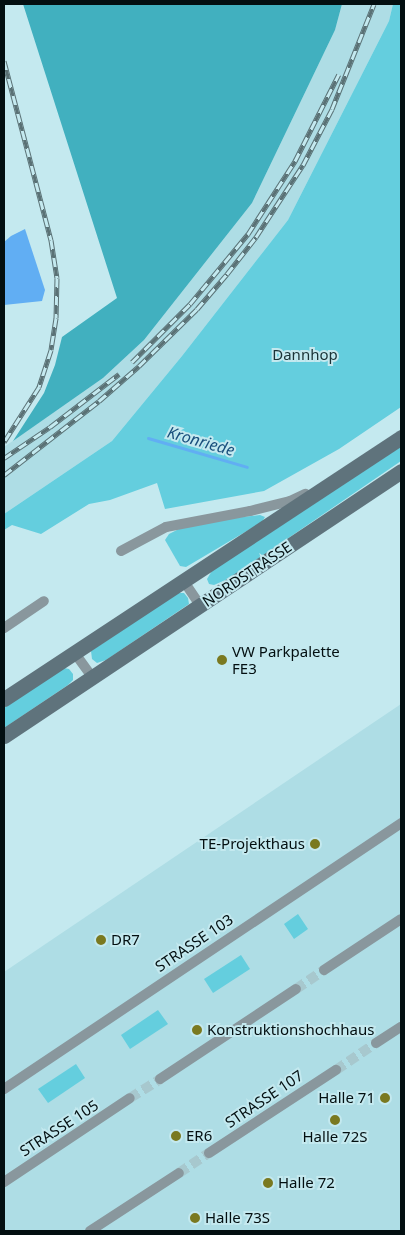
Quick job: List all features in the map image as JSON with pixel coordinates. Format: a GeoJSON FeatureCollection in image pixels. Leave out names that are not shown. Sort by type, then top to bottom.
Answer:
{"type":"FeatureCollection","features":[{"type":"Feature","properties":{"kind":"street","name":"NORDSTRASSE"},"geometry":{"type":"LineString","coordinates":[[4,699],[324,486],[401,437]]}},
{"type":"Feature","properties":{"kind":"street","name":"NORDSTRASSE"},"geometry":{"type":"LineString","coordinates":[[4,736],[401,472]]}},
{"type":"Feature","properties":{"kind":"street","name":"NORDSTRASSE"},"geometry":{"type":"LineString","coordinates":[[121,552],[166,527],[282,503],[324,486]]}},
{"type":"Feature","properties":{"kind":"street"},"geometry":{"type":"LineString","coordinates":[[183,580],[200,605]]}},
{"type":"Feature","properties":{"kind":"street"},"geometry":{"type":"LineString","coordinates":[[4,628],[44,601]]}},
{"type":"Feature","properties":{"kind":"street"},"geometry":{"type":"LineString","coordinates":[[74,652],[92,677]]}},
{"type":"Feature","properties":{"kind":"street","name":"STRASSE 103"},"geometry":{"type":"LineString","coordinates":[[4,1088],[401,823]]}},
{"type":"Feature","properties":{"kind":"street"},"geometry":{"type":"LineString","coordinates":[[324,970],[401,919]]}},
{"type":"Feature","properties":{"kind":"street"},"geometry":{"type":"LineString","coordinates":[[160,1079],[296,989]]}},
{"type":"Feature","properties":{"kind":"street"},"geometry":{"type":"LineString","coordinates":[[376,1043],[401,1027]]}},
{"type":"Feature","properties":{"kind":"street","name":"STRASSE 107"},"geometry":{"type":"LineString","coordinates":[[209,1153],[336,1070]]}},
{"type":"Feature","properties":{"kind":"street","name":"STRASSE 105"},"geometry":{"type":"LineString","coordinates":[[4,1182],[130,1098]]}},
{"type":"Feature","properties":{"kind":"street"},"geometry":{"type":"LineString","coordinates":[[90,1231],[179,1172]]}},
{"type":"Feature","properties":{"kind":"shaded area"},"geometry":{"type":"Polygon","coordinates":[[[23,4],[342,4],[335,30],[252,203],[144,340],[103,378],[13,441],[44,393],[55,365],[62,337],[117,298],[23,4]]]}},
{"type":"Feature","properties":{"kind":"shaded area"},"geometry":{"type":"Polygon","coordinates":[[[342,4],[393,4],[389,21],[288,220],[182,356],[112,441],[4,514],[4,447],[103,378],[144,340],[252,203],[335,30],[342,4]]]}},
{"type":"Feature","properties":{"kind":"shaded area"},"geometry":{"type":"Polygon","coordinates":[[[25,229],[45,290],[42,301],[4,305],[4,242],[25,229]]]}},
{"type":"Feature","properties":{"kind":"shaded area"},"geometry":{"type":"Polygon","coordinates":[[[401,704],[401,1231],[4,1231],[4,972],[401,704]]]}},
{"type":"Feature","properties":{"kind":"green space","name":"Dannhop"},"geometry":{"type":"Polygon","coordinates":[[[393,4],[401,4],[401,407],[339,449],[264,491],[165,509],[157,483],[110,500],[89,504],[41,534],[12,525],[4,530],[4,514],[112,441],[182,356],[288,220],[389,21],[393,4]]]}},
{"type":"Feature","properties":{"kind":"green space"},"geometry":{"type":"Polygon","coordinates":[[[401,446],[401,461],[230,578],[214,585],[209,584],[207,579],[213,569],[401,446]]]}},
{"type":"Feature","properties":{"kind":"green space"},"geometry":{"type":"Polygon","coordinates":[[[260,515],[265,517],[262,522],[186,567],[180,566],[165,540],[169,534],[179,529],[223,519],[260,515]]]}},
{"type":"Feature","properties":{"kind":"green space"},"geometry":{"type":"Polygon","coordinates":[[[178,593],[184,593],[188,598],[189,604],[106,660],[97,663],[92,659],[91,651],[178,593]]]}},
{"type":"Feature","properties":{"kind":"green space"},"geometry":{"type":"Polygon","coordinates":[[[64,668],[69,669],[73,674],[73,680],[68,685],[4,728],[4,708],[64,668]]]}},
{"type":"Feature","properties":{"kind":"green space"},"geometry":{"type":"Polygon","coordinates":[[[298,914],[308,929],[294,939],[284,924],[298,914]]]}},
{"type":"Feature","properties":{"kind":"green space"},"geometry":{"type":"Polygon","coordinates":[[[241,955],[250,969],[213,993],[204,979],[241,955]]]}},
{"type":"Feature","properties":{"kind":"green space"},"geometry":{"type":"Polygon","coordinates":[[[158,1010],[168,1024],[130,1049],[121,1035],[158,1010]]]}},
{"type":"Feature","properties":{"kind":"green space"},"geometry":{"type":"Polygon","coordinates":[[[76,1064],[85,1078],[48,1103],[38,1089],[76,1064]]]}},
{"type":"Feature","properties":{"kind":"waterway","name":"Kronriede"},"geometry":{"type":"LineString","coordinates":[[148,438],[247,467]]}},
{"type":"Feature","properties":{"kind":"tunnel"},"geometry":{"type":"LineString","coordinates":[[296,989],[324,970]]}},
{"type":"Feature","properties":{"kind":"tunnel"},"geometry":{"type":"LineString","coordinates":[[336,1070],[376,1043]]}},
{"type":"Feature","properties":{"kind":"tunnel"},"geometry":{"type":"LineString","coordinates":[[130,1098],[160,1079]]}},
{"type":"Feature","properties":{"kind":"tunnel"},"geometry":{"type":"LineString","coordinates":[[179,1173],[209,1153]]}},
{"type":"Feature","properties":{"kind":"railway"},"geometry":{"type":"LineString","coordinates":[[4,475],[99,401],[139,366],[197,309],[227,274],[256,237],[303,165],[332,109],[374,4]]}},
{"type":"Feature","properties":{"kind":"railway"},"geometry":{"type":"LineString","coordinates":[[4,61],[51,240],[57,278],[56,318],[51,350],[39,387],[4,442]]}},
{"type":"Feature","properties":{"kind":"railway"},"geometry":{"type":"LineString","coordinates":[[132,362],[190,304],[248,234],[295,161],[339,74]]}},
{"type":"Feature","properties":{"kind":"railway"},"geometry":{"type":"LineString","coordinates":[[4,458],[50,427],[119,374]]}},
{"type":"Feature","properties":{"kind":"place","name":"VW Parkpalette FE3"},"geometry":{"type":"Point","coordinates":[222,660]}},
{"type":"Feature","properties":{"kind":"place","name":"TE-Projekthaus"},"geometry":{"type":"Point","coordinates":[315,844]}},
{"type":"Feature","properties":{"kind":"place","name":"DR7"},"geometry":{"type":"Point","coordinates":[101,940]}},
{"type":"Feature","properties":{"kind":"place","name":"Konstruktionshochhaus"},"geometry":{"type":"Point","coordinates":[197,1030]}},
{"type":"Feature","properties":{"kind":"place","name":"Halle 71"},"geometry":{"type":"Point","coordinates":[385,1098]}},
{"type":"Feature","properties":{"kind":"place","name":"Halle 72S"},"geometry":{"type":"Point","coordinates":[335,1120]}},
{"type":"Feature","properties":{"kind":"place","name":"ER6"},"geometry":{"type":"Point","coordinates":[176,1136]}},
{"type":"Feature","properties":{"kind":"place","name":"Halle 72"},"geometry":{"type":"Point","coordinates":[268,1183]}},
{"type":"Feature","properties":{"kind":"place","name":"Halle 73S"},"geometry":{"type":"Point","coordinates":[195,1218]}}]}
